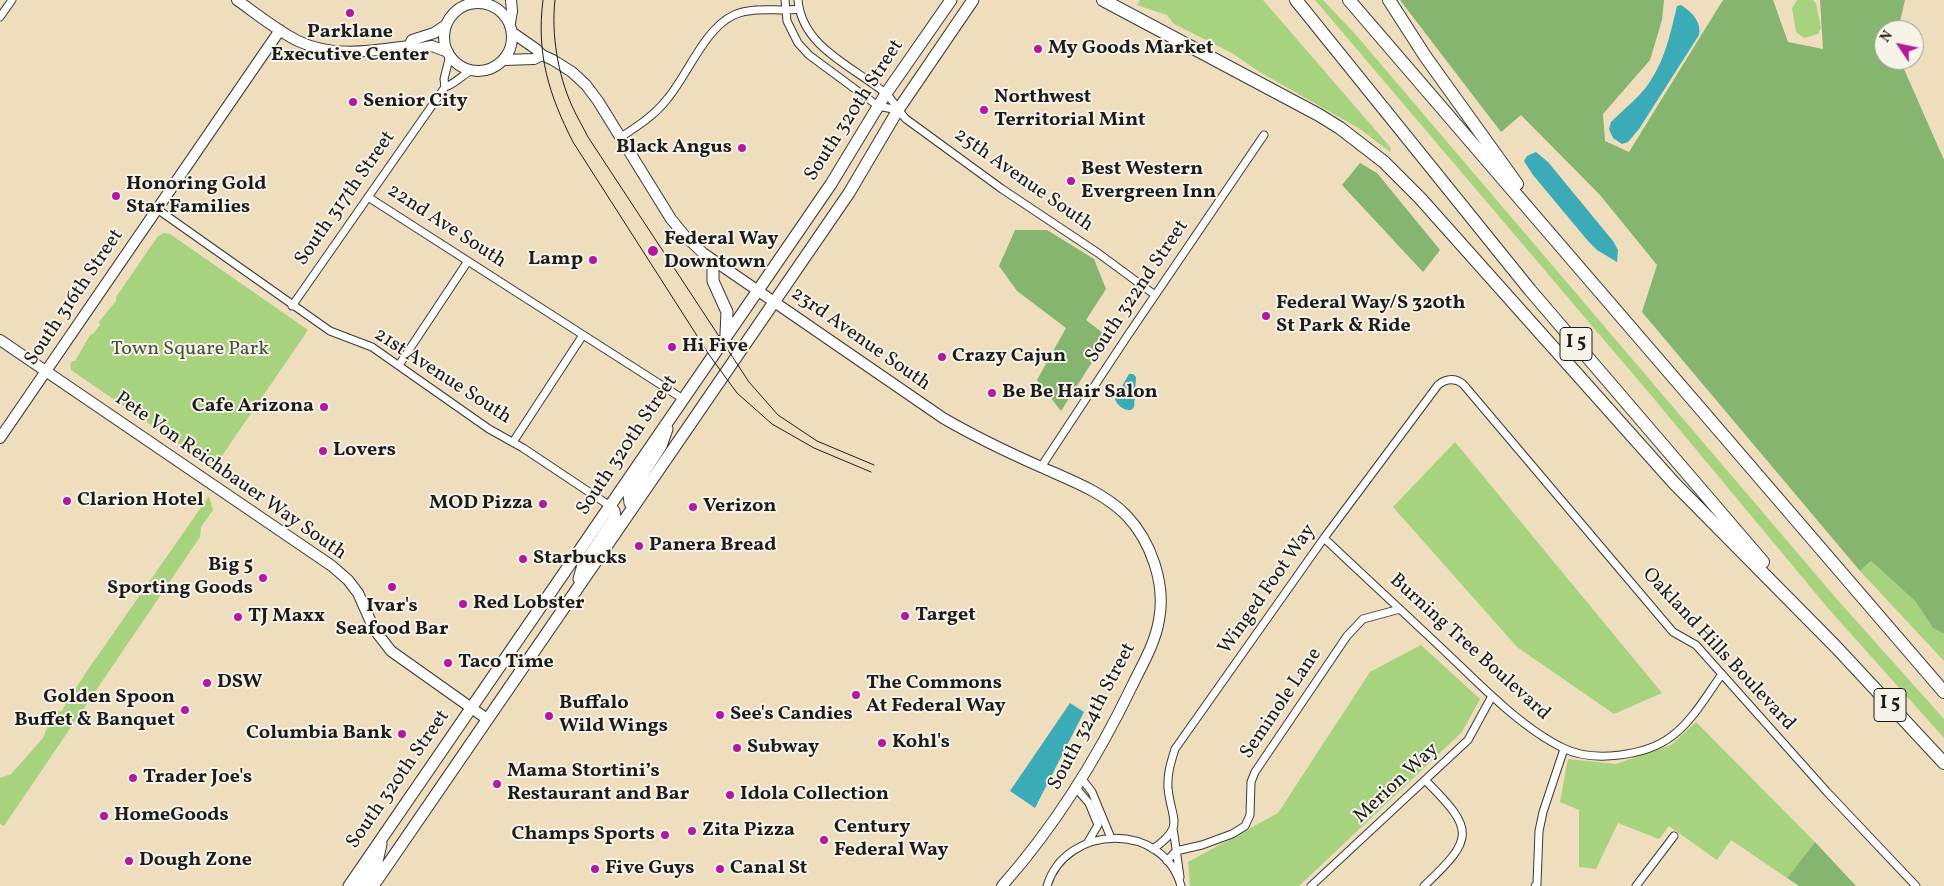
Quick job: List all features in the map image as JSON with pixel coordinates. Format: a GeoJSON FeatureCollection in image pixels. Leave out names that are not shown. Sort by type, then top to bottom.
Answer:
{"type":"FeatureCollection","features":[{"type":"Feature","properties":{"kind":"highway"},"geometry":{"type":"LineString","coordinates":[[1103,0],[1319,115],[1340,128],[1384,162],[1446,227],[1674,483],[1836,647]]}},
{"type":"Feature","properties":{"kind":"highway","name":"I 5"},"geometry":{"type":"LineString","coordinates":[[1290,0],[1323,35],[1530,290],[1836,647],[1944,763]]}},
{"type":"Feature","properties":{"kind":"highway"},"geometry":{"type":"LineString","coordinates":[[1296,0],[1323,35]]}},
{"type":"Feature","properties":{"kind":"highway","name":"I 5"},"geometry":{"type":"LineString","coordinates":[[1349,0],[1944,692]]}},
{"type":"Feature","properties":{"kind":"highway"},"geometry":{"type":"LineString","coordinates":[[1389,0],[1425,56],[1566,251]]}},
{"type":"Feature","properties":{"kind":"main road","name":"South 320th Street"},"geometry":{"type":"LineString","coordinates":[[349,886],[831,184],[878,106],[951,0]]}},
{"type":"Feature","properties":{"kind":"main road","name":"South 320th Street"},"geometry":{"type":"LineString","coordinates":[[373,886],[849,193],[898,110],[973,0]]}},
{"type":"Feature","properties":{"kind":"main road"},"geometry":{"type":"LineString","coordinates":[[714,262],[713,281],[723,299],[727,312],[728,319],[725,338]]}},
{"type":"Feature","properties":{"kind":"main road"},"geometry":{"type":"LineString","coordinates":[[633,507],[628,499],[629,495],[661,446],[670,418]]}},
{"type":"Feature","properties":{"kind":"main road"},"geometry":{"type":"LineString","coordinates":[[577,588],[583,565],[614,518],[614,511],[610,506]]}},
{"type":"Feature","properties":{"kind":"main road"},"geometry":{"type":"LineString","coordinates":[[361,886],[376,866],[382,838]]}},
{"type":"Feature","properties":{"kind":"street"},"geometry":{"type":"LineString","coordinates":[[0,18],[12,0]]}},
{"type":"Feature","properties":{"kind":"street"},"geometry":{"type":"LineString","coordinates":[[237,0],[280,30],[298,41],[313,47],[331,51],[356,52],[409,46],[416,49],[432,46],[449,54],[462,67],[479,71],[492,68],[504,60],[509,52],[511,0]]}},
{"type":"Feature","properties":{"kind":"street"},"geometry":{"type":"LineString","coordinates":[[785,0],[787,21],[798,43],[809,55],[878,106],[898,110]]}},
{"type":"Feature","properties":{"kind":"street","name":"25th Avenue South"},"geometry":{"type":"LineString","coordinates":[[798,0],[799,8],[810,34],[821,46],[886,94],[906,119],[1002,189],[1155,295]]}},
{"type":"Feature","properties":{"kind":"street"},"geometry":{"type":"LineString","coordinates":[[449,54],[444,40],[446,25],[453,13],[464,5],[479,1],[493,5],[500,10],[511,28],[542,55],[534,59],[504,60]]}},
{"type":"Feature","properties":{"kind":"street"},"geometry":{"type":"LineString","coordinates":[[621,137],[644,122],[667,100],[710,36],[722,22],[733,15],[747,11],[799,8]]}},
{"type":"Feature","properties":{"kind":"street"},"geometry":{"type":"LineString","coordinates":[[409,46],[412,40],[434,33],[446,25]]}},
{"type":"Feature","properties":{"kind":"street","name":"South 316th Street"},"geometry":{"type":"LineString","coordinates":[[0,438],[280,30]]}},
{"type":"Feature","properties":{"kind":"street","name":"South 317th Street"},"geometry":{"type":"LineString","coordinates":[[445,87],[444,79],[449,54]]}},
{"type":"Feature","properties":{"kind":"street","name":"23rd Avenue South"},"geometry":{"type":"LineString","coordinates":[[542,55],[565,67],[586,85],[598,100],[677,227],[693,245],[714,262],[943,418],[977,437],[1088,488],[1113,504],[1136,527],[1147,546]]}},
{"type":"Feature","properties":{"kind":"street","name":"South 317th Street"},"geometry":{"type":"LineString","coordinates":[[292,306],[445,87],[452,85],[464,74],[472,70]]}},
{"type":"Feature","properties":{"kind":"street","name":"South 322nd Street"},"geometry":{"type":"LineString","coordinates":[[1041,467],[1264,135]]}},
{"type":"Feature","properties":{"kind":"street","name":"22nd Ave South"},"geometry":{"type":"LineString","coordinates":[[368,197],[683,399]]}},
{"type":"Feature","properties":{"kind":"street","name":"21st Avenue South"},"geometry":{"type":"LineString","coordinates":[[157,209],[330,331],[372,347],[484,426],[513,442],[610,506]]}},
{"type":"Feature","properties":{"kind":"street"},"geometry":{"type":"LineString","coordinates":[[399,365],[468,261]]}},
{"type":"Feature","properties":{"kind":"street"},"geometry":{"type":"LineString","coordinates":[[513,442],[583,335]]}},
{"type":"Feature","properties":{"kind":"street","name":"Pete Von Reichbauer Way South"},"geometry":{"type":"LineString","coordinates":[[0,340],[332,566],[348,580],[358,593],[374,629],[391,651],[488,719]]}},
{"type":"Feature","properties":{"kind":"street","name":"Winged Foot Way"},"geometry":{"type":"LineString","coordinates":[[1181,884],[1173,828],[1173,809],[1168,789],[1168,776],[1176,750],[1324,538],[1438,385],[1452,379],[1458,380],[1463,384]]}},
{"type":"Feature","properties":{"kind":"street","name":"Oakland Hills Boulevard"},"geometry":{"type":"LineString","coordinates":[[1463,384],[1673,632],[1696,645],[1827,792],[1916,886]]}},
{"type":"Feature","properties":{"kind":"street","name":"Burning Tree Boulevard"},"geometry":{"type":"LineString","coordinates":[[1324,538],[1511,713],[1564,748],[1596,756],[1611,756],[1654,745],[1671,736],[1687,722],[1722,674]]}},
{"type":"Feature","properties":{"kind":"street","name":"South 324th Street"},"geometry":{"type":"LineString","coordinates":[[1002,886],[1043,838],[1079,783],[1116,718],[1154,640],[1160,619],[1161,606],[1156,568],[1147,546]]}},
{"type":"Feature","properties":{"kind":"street","name":"Seminole Lane"},"geometry":{"type":"LineString","coordinates":[[1176,851],[1202,845],[1232,834],[1245,826],[1250,814],[1251,782],[1255,772],[1347,636],[1363,619],[1400,609]]}},
{"type":"Feature","properties":{"kind":"street","name":"Merion Way"},"geometry":{"type":"LineString","coordinates":[[1311,886],[1468,740],[1492,696]]}},
{"type":"Feature","properties":{"kind":"street"},"geometry":{"type":"LineString","coordinates":[[1538,885],[1540,831],[1543,812],[1564,748]]}},
{"type":"Feature","properties":{"kind":"street"},"geometry":{"type":"LineString","coordinates":[[1424,886],[1456,854],[1462,841],[1464,830],[1445,800],[1426,780]]}},
{"type":"Feature","properties":{"kind":"street"},"geometry":{"type":"LineString","coordinates":[[1079,783],[1092,792],[1111,838]]}},
{"type":"Feature","properties":{"kind":"street"},"geometry":{"type":"LineString","coordinates":[[1079,783],[1098,825],[1088,842]]}},
{"type":"Feature","properties":{"kind":"street"},"geometry":{"type":"LineString","coordinates":[[1153,849],[1167,839],[1173,828]]}},
{"type":"Feature","properties":{"kind":"street"},"geometry":{"type":"LineString","coordinates":[[1636,886],[1674,836]]}},
{"type":"Feature","properties":{"kind":"street"},"geometry":{"type":"LineString","coordinates":[[1047,886],[1049,879],[1065,856],[1088,842],[1111,838],[1131,839],[1153,849],[1167,861],[1181,884]]}},
{"type":"Feature","properties":{"kind":"street"},"geometry":{"type":"LineString","coordinates":[[1167,861],[1176,851]]}},
{"type":"Feature","properties":{"kind":"green space"},"geometry":{"type":"Polygon","coordinates":[[[1140,0],[1263,0],[1391,148],[1390,152],[1360,129],[1258,71],[1232,53],[1174,24],[1167,15],[1137,5],[1140,0]]]}},
{"type":"Feature","properties":{"kind":"green space"},"geometry":{"type":"Polygon","coordinates":[[[1315,0],[1323,0],[1356,35],[1835,597],[1944,719],[1944,738],[1827,607],[1650,394],[1315,0]]]}},
{"type":"Feature","properties":{"kind":"green space"},"geometry":{"type":"Polygon","coordinates":[[[1400,0],[1664,0],[1662,20],[1650,60],[1603,114],[1605,141],[1629,152],[1723,0],[1773,0],[1788,42],[1823,49],[1820,0],[1905,0],[1900,20],[1874,20],[1874,70],[1904,70],[1944,160],[1944,634],[1933,628],[1915,601],[1871,561],[1860,571],[1642,312],[1657,265],[1600,195],[1521,115],[1501,132],[1400,0]]]}},
{"type":"Feature","properties":{"kind":"green space"},"geometry":{"type":"Polygon","coordinates":[[[1797,0],[1813,0],[1816,3],[1821,28],[1818,34],[1804,38],[1796,32],[1792,8],[1797,0]]]}},
{"type":"Feature","properties":{"kind":"green space"},"geometry":{"type":"Polygon","coordinates":[[[1360,163],[1377,173],[1440,250],[1423,272],[1342,185],[1360,163]]]}},
{"type":"Feature","properties":{"kind":"green space"},"geometry":{"type":"Polygon","coordinates":[[[1015,230],[1047,230],[1094,259],[1106,289],[1086,320],[1108,337],[1061,411],[1037,380],[1066,328],[1017,291],[999,266],[1015,230]]]}},
{"type":"Feature","properties":{"kind":"green space","name":"Town Square Park"},"geometry":{"type":"Polygon","coordinates":[[[164,233],[170,234],[308,330],[213,469],[71,370],[70,364],[75,361],[90,335],[100,325],[99,322],[116,301],[116,297],[158,236],[164,233]]]}},
{"type":"Feature","properties":{"kind":"green space"},"geometry":{"type":"Polygon","coordinates":[[[1455,442],[1662,693],[1614,714],[1517,647],[1393,507],[1455,442]]]}},
{"type":"Feature","properties":{"kind":"green space"},"geometry":{"type":"Polygon","coordinates":[[[209,496],[213,510],[201,527],[200,537],[4,826],[0,824],[0,778],[11,774],[43,738],[54,709],[61,712],[87,671],[209,496]]]}},
{"type":"Feature","properties":{"kind":"green space"},"geometry":{"type":"Polygon","coordinates":[[[1871,561],[1915,601],[1933,628],[1944,634],[1944,661],[1860,571],[1871,561]]]}},
{"type":"Feature","properties":{"kind":"green space"},"geometry":{"type":"Polygon","coordinates":[[[1421,645],[1480,699],[1462,732],[1299,886],[1190,886],[1188,862],[1278,813],[1370,672],[1421,645]]]}},
{"type":"Feature","properties":{"kind":"green space"},"geometry":{"type":"Polygon","coordinates":[[[1696,722],[1815,842],[1787,878],[1731,840],[1717,860],[1669,826],[1659,839],[1618,823],[1596,869],[1579,867],[1579,810],[1560,802],[1568,759],[1616,764],[1671,745],[1696,722]]]}},
{"type":"Feature","properties":{"kind":"green space"},"geometry":{"type":"Polygon","coordinates":[[[1815,842],[1856,886],[1799,886],[1787,878],[1815,842]]]}},
{"type":"Feature","properties":{"kind":"water"},"geometry":{"type":"Polygon","coordinates":[[[1681,5],[1695,17],[1699,26],[1699,35],[1639,129],[1628,142],[1622,144],[1613,138],[1609,129],[1611,122],[1639,95],[1653,77],[1666,48],[1677,6],[1681,5]]]}},
{"type":"Feature","properties":{"kind":"water"},"geometry":{"type":"Polygon","coordinates":[[[1536,152],[1548,162],[1613,241],[1618,250],[1617,262],[1597,250],[1588,241],[1533,175],[1524,161],[1527,156],[1536,152]]]}},
{"type":"Feature","properties":{"kind":"water"},"geometry":{"type":"Polygon","coordinates":[[[1129,374],[1133,374],[1136,377],[1134,407],[1131,410],[1126,410],[1115,399],[1129,374]]]}},
{"type":"Feature","properties":{"kind":"water"},"geometry":{"type":"Polygon","coordinates":[[[1070,703],[1084,712],[1035,808],[1010,791],[1070,703]]]}},
{"type":"Feature","properties":{"kind":"tram line"},"geometry":{"type":"LineString","coordinates":[[543,0],[541,20],[543,56],[546,74],[557,108],[573,142],[710,356],[737,393],[772,424],[814,448],[871,472]]}},
{"type":"Feature","properties":{"kind":"tram line"},"geometry":{"type":"LineString","coordinates":[[555,0],[554,27],[559,68],[567,94],[576,114],[588,137],[749,382],[778,415],[817,441],[874,465]]}},
{"type":"Feature","properties":{"kind":"place","name":"Parklane Executive Center"},"geometry":{"type":"Point","coordinates":[350,13]}},
{"type":"Feature","properties":{"kind":"place","name":"My Goods Market"},"geometry":{"type":"Point","coordinates":[1038,49]}},
{"type":"Feature","properties":{"kind":"place","name":"Senior City"},"geometry":{"type":"Point","coordinates":[353,102]}},
{"type":"Feature","properties":{"kind":"place","name":"Northwest Territorial Mint"},"geometry":{"type":"Point","coordinates":[984,110]}},
{"type":"Feature","properties":{"kind":"place","name":"Black Angus"},"geometry":{"type":"Point","coordinates":[742,148]}},
{"type":"Feature","properties":{"kind":"place","name":"Best Western Evergreen Inn"},"geometry":{"type":"Point","coordinates":[1071,181]}},
{"type":"Feature","properties":{"kind":"place","name":"Honoring Gold Star Families"},"geometry":{"type":"Point","coordinates":[116,196]}},
{"type":"Feature","properties":{"kind":"place","name":"Federal Way Downtown"},"geometry":{"type":"Point","coordinates":[653,251]}},
{"type":"Feature","properties":{"kind":"place","name":"Lamp"},"geometry":{"type":"Point","coordinates":[593,260]}},
{"type":"Feature","properties":{"kind":"place","name":"Federal Way/S 320th St Park & Ride"},"geometry":{"type":"Point","coordinates":[1266,316]}},
{"type":"Feature","properties":{"kind":"place","name":"Hi Five"},"geometry":{"type":"Point","coordinates":[672,347]}},
{"type":"Feature","properties":{"kind":"place","name":"Crazy Cajun"},"geometry":{"type":"Point","coordinates":[942,357]}},
{"type":"Feature","properties":{"kind":"place","name":"Be Be Hair Salon"},"geometry":{"type":"Point","coordinates":[992,393]}},
{"type":"Feature","properties":{"kind":"place","name":"Cafe Arizona"},"geometry":{"type":"Point","coordinates":[324,407]}},
{"type":"Feature","properties":{"kind":"place","name":"Lovers"},"geometry":{"type":"Point","coordinates":[323,451]}},
{"type":"Feature","properties":{"kind":"place","name":"Clarion Hotel"},"geometry":{"type":"Point","coordinates":[67,501]}},
{"type":"Feature","properties":{"kind":"place","name":"MOD Pizza"},"geometry":{"type":"Point","coordinates":[543,504]}},
{"type":"Feature","properties":{"kind":"place","name":"Verizon"},"geometry":{"type":"Point","coordinates":[693,507]}},
{"type":"Feature","properties":{"kind":"place","name":"Panera Bread"},"geometry":{"type":"Point","coordinates":[639,546]}},
{"type":"Feature","properties":{"kind":"place","name":"Starbucks"},"geometry":{"type":"Point","coordinates":[523,559]}},
{"type":"Feature","properties":{"kind":"place","name":"Big 5 Sporting Goods"},"geometry":{"type":"Point","coordinates":[263,578]}},
{"type":"Feature","properties":{"kind":"place","name":"Ivar's Seafood Bar"},"geometry":{"type":"Point","coordinates":[392,587]}},
{"type":"Feature","properties":{"kind":"place","name":"Red Lobster"},"geometry":{"type":"Point","coordinates":[463,604]}},
{"type":"Feature","properties":{"kind":"place","name":"Target"},"geometry":{"type":"Point","coordinates":[905,616]}},
{"type":"Feature","properties":{"kind":"place","name":"TJ Maxx"},"geometry":{"type":"Point","coordinates":[238,617]}},
{"type":"Feature","properties":{"kind":"place","name":"Taco Time"},"geometry":{"type":"Point","coordinates":[448,663]}},
{"type":"Feature","properties":{"kind":"place","name":"DSW"},"geometry":{"type":"Point","coordinates":[207,683]}},
{"type":"Feature","properties":{"kind":"place","name":"The Commons At Federal Way"},"geometry":{"type":"Point","coordinates":[856,695]}},
{"type":"Feature","properties":{"kind":"place","name":"Golden Spoon Buffet & Banquet"},"geometry":{"type":"Point","coordinates":[185,710]}},
{"type":"Feature","properties":{"kind":"place","name":"See's Candies"},"geometry":{"type":"Point","coordinates":[720,715]}},
{"type":"Feature","properties":{"kind":"place","name":"Buffalo Wild Wings"},"geometry":{"type":"Point","coordinates":[549,716]}},
{"type":"Feature","properties":{"kind":"place","name":"Columbia Bank"},"geometry":{"type":"Point","coordinates":[402,734]}},
{"type":"Feature","properties":{"kind":"place","name":"Kohl's"},"geometry":{"type":"Point","coordinates":[882,743]}},
{"type":"Feature","properties":{"kind":"place","name":"Subway"},"geometry":{"type":"Point","coordinates":[737,748]}},
{"type":"Feature","properties":{"kind":"place","name":"Trader Joe's"},"geometry":{"type":"Point","coordinates":[133,778]}},
{"type":"Feature","properties":{"kind":"place","name":"Mama Stortini’s Restaurant and Bar"},"geometry":{"type":"Point","coordinates":[497,784]}},
{"type":"Feature","properties":{"kind":"place","name":"Idola Collection"},"geometry":{"type":"Point","coordinates":[730,795]}},
{"type":"Feature","properties":{"kind":"place","name":"HomeGoods"},"geometry":{"type":"Point","coordinates":[104,816]}},
{"type":"Feature","properties":{"kind":"place","name":"Zita Pizza"},"geometry":{"type":"Point","coordinates":[692,831]}},
{"type":"Feature","properties":{"kind":"place","name":"Champs Sports"},"geometry":{"type":"Point","coordinates":[665,835]}},
{"type":"Feature","properties":{"kind":"place","name":"Century Federal Way"},"geometry":{"type":"Point","coordinates":[824,840]}},
{"type":"Feature","properties":{"kind":"place","name":"Dough Zone"},"geometry":{"type":"Point","coordinates":[129,861]}},
{"type":"Feature","properties":{"kind":"place","name":"Five Guys"},"geometry":{"type":"Point","coordinates":[595,869]}},
{"type":"Feature","properties":{"kind":"place","name":"Canal St"},"geometry":{"type":"Point","coordinates":[720,869]}}]}
